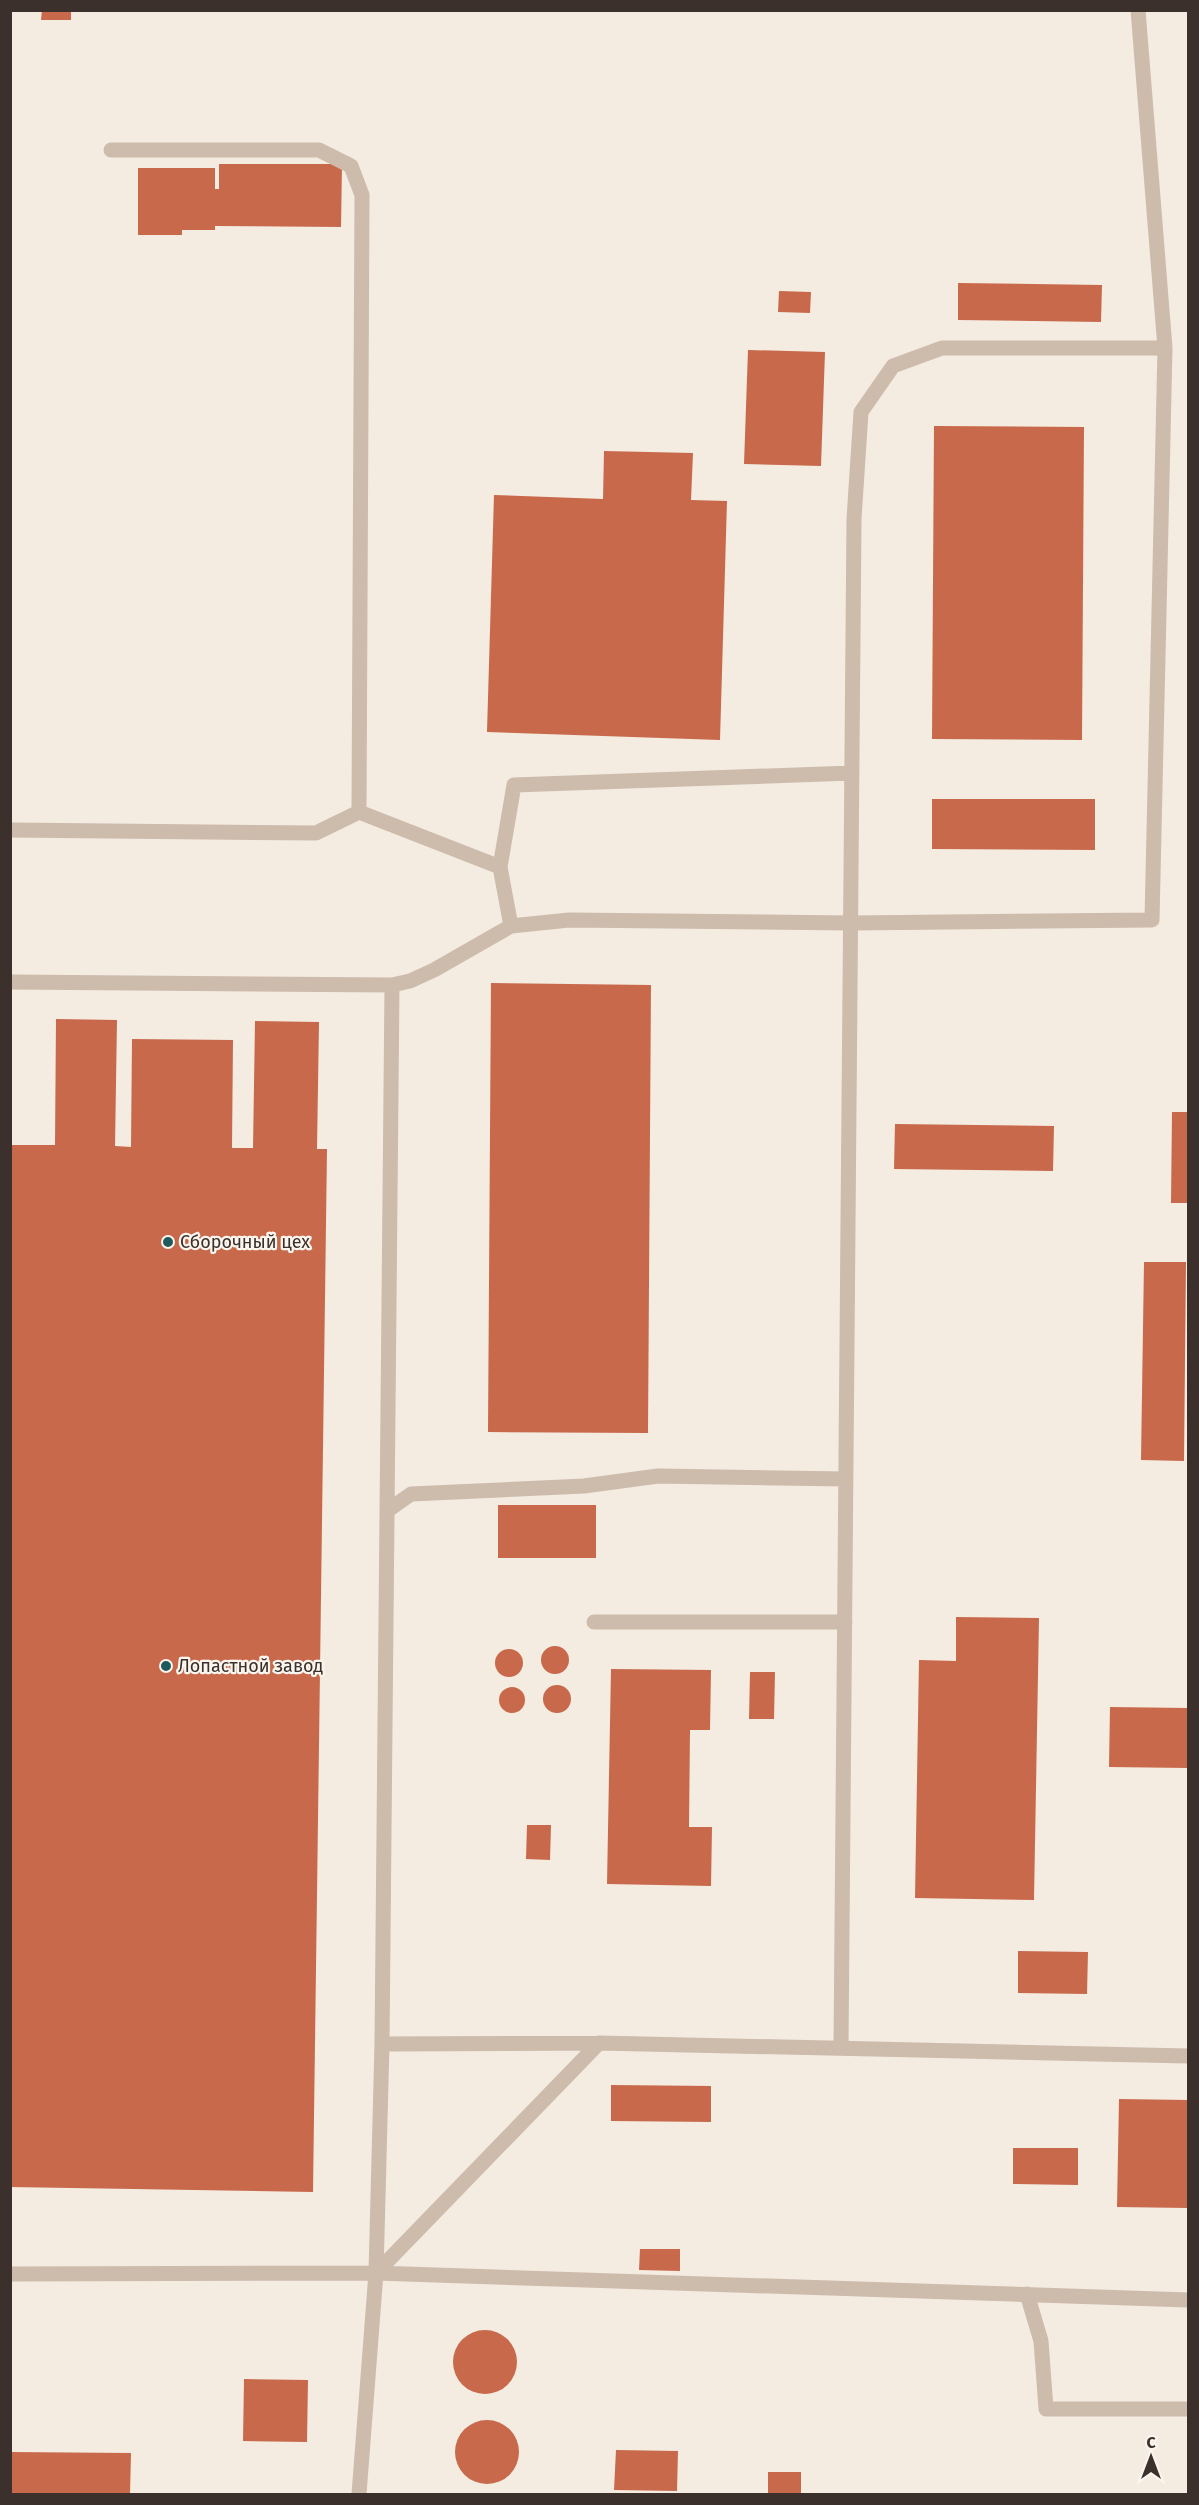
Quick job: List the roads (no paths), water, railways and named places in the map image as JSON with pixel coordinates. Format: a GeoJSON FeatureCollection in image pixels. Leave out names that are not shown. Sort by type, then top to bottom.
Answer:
{"type":"FeatureCollection","features":[{"type":"Feature","properties":{"kind":"lane"},"geometry":{"type":"LineString","coordinates":[[10,982],[392,985],[410,981],[434,970],[511,926],[569,920],[851,923],[1152,920],[1165,348],[1138,10]]}},
{"type":"Feature","properties":{"kind":"lane"},"geometry":{"type":"LineString","coordinates":[[111,150],[319,150],[351,166],[362,195],[359,812]]}},
{"type":"Feature","properties":{"kind":"lane"},"geometry":{"type":"LineString","coordinates":[[841,2049],[854,519],[861,412],[893,366],[942,348],[1165,348]]}},
{"type":"Feature","properties":{"kind":"lane"},"geometry":{"type":"LineString","coordinates":[[511,926],[500,867],[514,785],[852,773]]}},
{"type":"Feature","properties":{"kind":"lane"},"geometry":{"type":"LineString","coordinates":[[10,830],[316,833],[359,812],[500,867]]}},
{"type":"Feature","properties":{"kind":"lane"},"geometry":{"type":"LineString","coordinates":[[359,2494],[376,2273],[381,2044],[392,985]]}},
{"type":"Feature","properties":{"kind":"lane"},"geometry":{"type":"LineString","coordinates":[[387,1476],[399,1489],[411,1494],[584,1486],[658,1476],[846,1479]]}},
{"type":"Feature","properties":{"kind":"lane"},"geometry":{"type":"LineString","coordinates":[[387,1511],[411,1494]]}},
{"type":"Feature","properties":{"kind":"lane"},"geometry":{"type":"LineString","coordinates":[[594,1622],[845,1622]]}},
{"type":"Feature","properties":{"kind":"lane"},"geometry":{"type":"LineString","coordinates":[[381,2044],[599,2043],[1188,2056]]}},
{"type":"Feature","properties":{"kind":"lane"},"geometry":{"type":"LineString","coordinates":[[376,2273],[599,2043]]}},
{"type":"Feature","properties":{"kind":"lane"},"geometry":{"type":"LineString","coordinates":[[10,2274],[376,2273],[1188,2300]]}},
{"type":"Feature","properties":{"kind":"lane"},"geometry":{"type":"LineString","coordinates":[[1027,2294],[1041,2340],[1046,2409],[1188,2409]]}},
{"type":"Feature","properties":{"kind":"place","name":"Сборочный цех"},"geometry":{"type":"Point","coordinates":[168,1242]}},
{"type":"Feature","properties":{"kind":"place","name":"Лопастной завод"},"geometry":{"type":"Point","coordinates":[166,1666]}}]}
